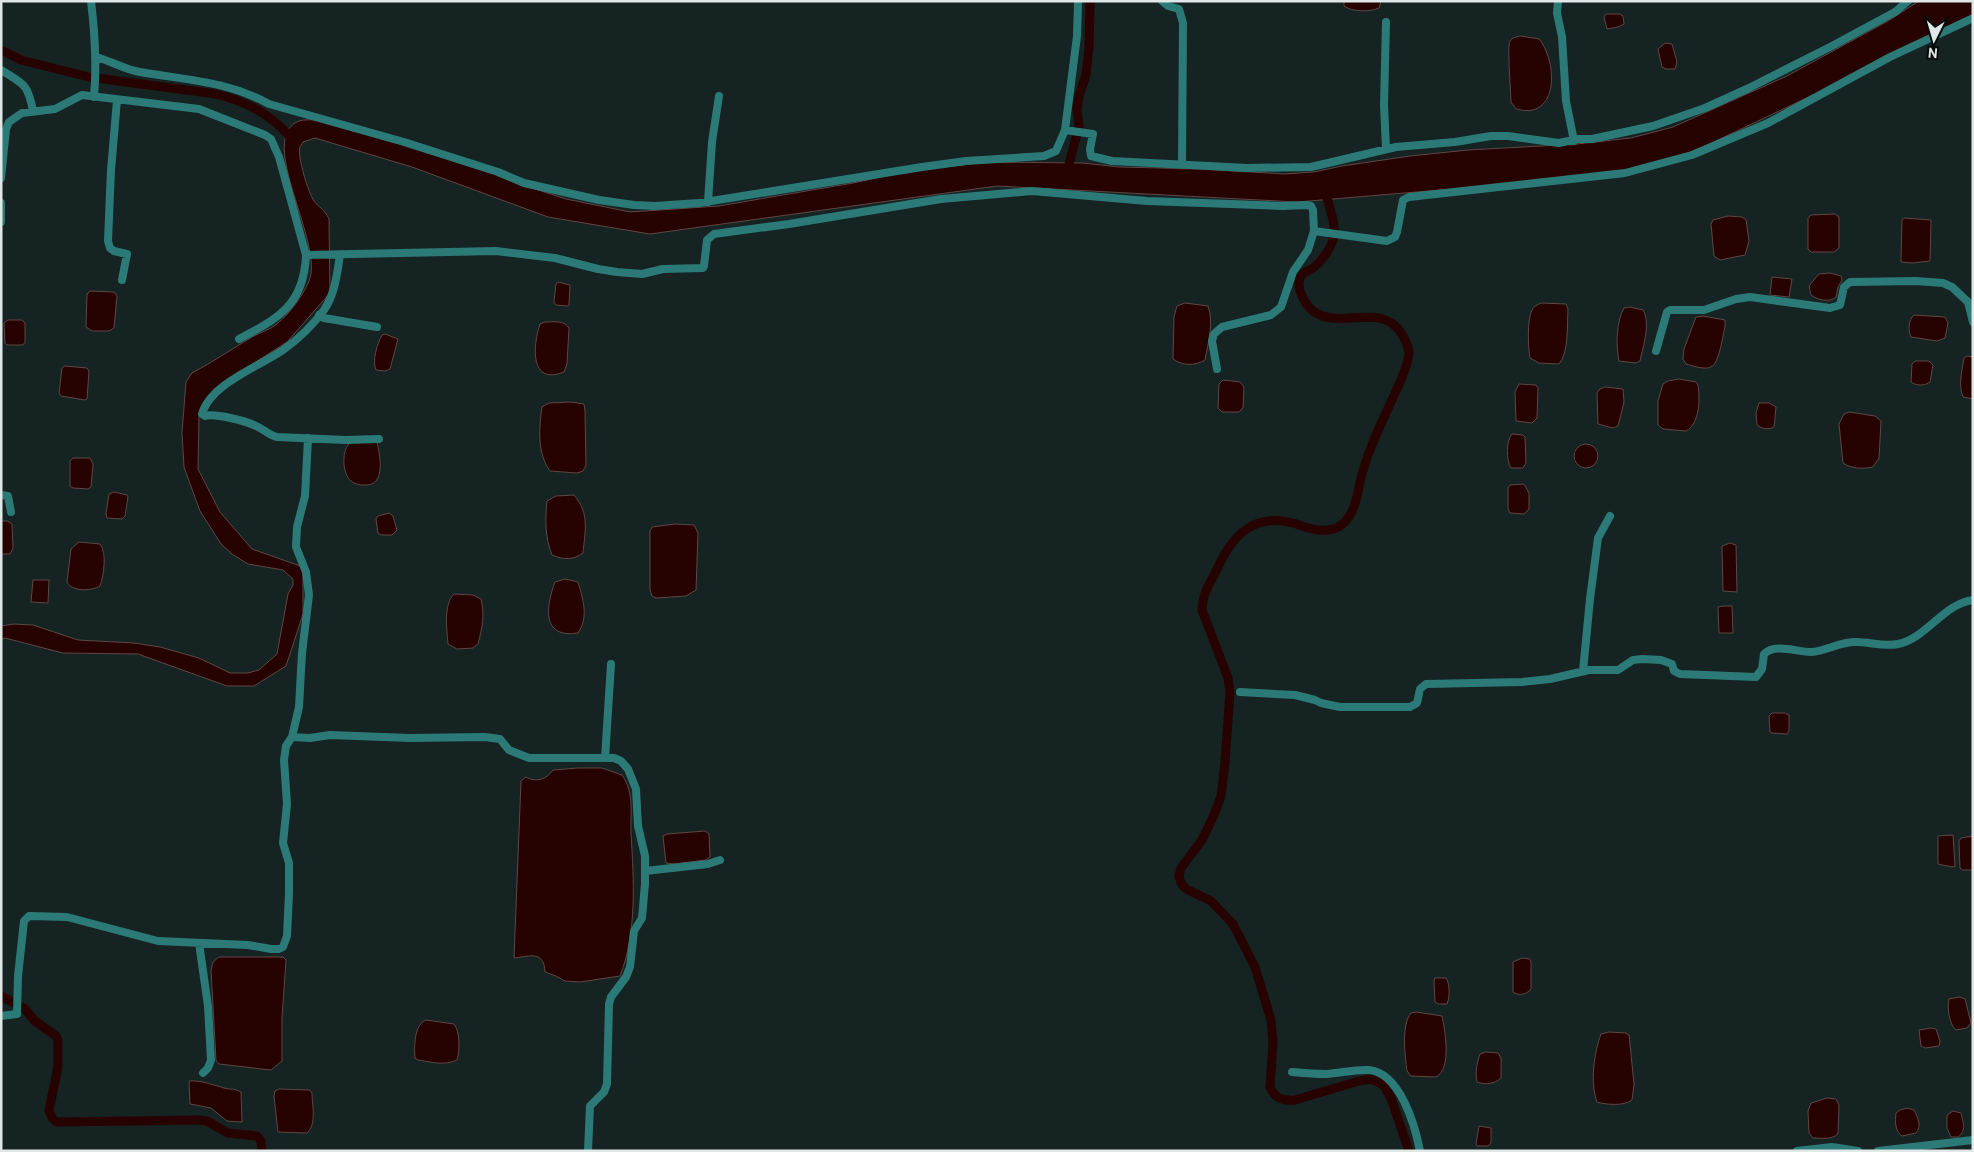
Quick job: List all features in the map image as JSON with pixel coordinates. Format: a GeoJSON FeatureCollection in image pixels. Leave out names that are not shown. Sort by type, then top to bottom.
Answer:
{"type":"FeatureCollection","features":[{"type":"Feature","properties":{"kind":"street"},"geometry":{"type":"LineString","coordinates":[[91,1],[97,70],[94,95]]}},
{"type":"Feature","properties":{"kind":"street"},"geometry":{"type":"LineString","coordinates":[[96,57],[138,72],[224,85],[285,109],[404,142],[498,172],[524,183],[599,200],[634,205],[678,205],[708,202],[914,168],[966,161],[1044,156],[1056,151],[1068,130],[1078,36],[1078,1]]}},
{"type":"Feature","properties":{"kind":"street"},"geometry":{"type":"LineString","coordinates":[[1162,1],[1168,6],[1179,10],[1183,23],[1182,164]]}},
{"type":"Feature","properties":{"kind":"street"},"geometry":{"type":"LineString","coordinates":[[1558,1],[1557,13],[1562,36],[1566,101],[1574,141]]}},
{"type":"Feature","properties":{"kind":"street"},"geometry":{"type":"LineString","coordinates":[[1068,130],[1093,134],[1090,153],[1097,158],[1134,162],[1247,168],[1311,167],[1386,149],[1491,136],[1508,136],[1559,143],[1592,140],[1653,126],[1705,108],[1832,46],[1895,12],[1908,1]]}},
{"type":"Feature","properties":{"kind":"street"},"geometry":{"type":"LineString","coordinates":[[1317,232],[1382,240],[1392,239],[1397,232],[1404,200],[1414,195],[1435,195],[1626,173],[1692,155],[1768,123],[1890,57],[1973,18]]}},
{"type":"Feature","properties":{"kind":"street"},"geometry":{"type":"LineString","coordinates":[[1386,22],[1384,105],[1386,149]]}},
{"type":"Feature","properties":{"kind":"street"},"geometry":{"type":"LineString","coordinates":[[1,70],[25,85],[33,112]]}},
{"type":"Feature","properties":{"kind":"street"},"geometry":{"type":"LineString","coordinates":[[1,178],[6,129],[10,122],[22,113],[55,110],[82,95],[200,109],[271,139],[279,157],[309,255],[302,281],[294,299],[278,317],[239,339]]}},
{"type":"Feature","properties":{"kind":"street"},"geometry":{"type":"LineString","coordinates":[[708,202],[712,142],[719,96]]}},
{"type":"Feature","properties":{"kind":"street"},"geometry":{"type":"LineString","coordinates":[[117,100],[108,241],[110,248],[114,251],[127,254],[122,280]]}},
{"type":"Feature","properties":{"kind":"street"},"geometry":{"type":"LineString","coordinates":[[309,255],[397,254],[451,250],[496,251],[555,258],[598,269],[642,274],[664,269],[694,270],[703,268],[707,240],[714,234],[789,224],[906,204],[986,194],[1025,191],[1147,201],[1311,206],[1317,232],[1308,250],[1293,272],[1281,307],[1271,315],[1222,327],[1214,334],[1212,341],[1217,369]]}},
{"type":"Feature","properties":{"kind":"street"},"geometry":{"type":"LineString","coordinates":[[1,203],[1,222]]}},
{"type":"Feature","properties":{"kind":"street"},"geometry":{"type":"LineString","coordinates":[[337,255],[331,298],[319,315],[284,350],[224,387],[214,396],[202,414],[258,426],[269,435],[277,437],[346,440],[378,439]]}},
{"type":"Feature","properties":{"kind":"street"},"geometry":{"type":"LineString","coordinates":[[1656,351],[1667,312],[1670,310],[1704,310],[1736,299],[1750,297],[1830,308],[1840,305],[1844,288],[1850,282],[1916,281],[1943,283],[1952,287],[1968,302],[1973,322]]}},
{"type":"Feature","properties":{"kind":"street"},"geometry":{"type":"LineString","coordinates":[[319,315],[324,318],[377,327]]}},
{"type":"Feature","properties":{"kind":"street"},"geometry":{"type":"LineString","coordinates":[[1,1016],[17,1014],[24,921],[29,916],[67,917],[149,939],[248,945],[279,949],[286,942],[289,863],[283,843],[287,797],[284,760],[286,746],[292,737],[299,707],[308,595],[306,572],[296,546],[297,527],[305,496],[308,438]]}},
{"type":"Feature","properties":{"kind":"street"},"geometry":{"type":"LineString","coordinates":[[1,495],[5,495],[10,499],[11,512]]}},
{"type":"Feature","properties":{"kind":"street"},"geometry":{"type":"LineString","coordinates":[[1583,671],[1598,538],[1610,516]]}},
{"type":"Feature","properties":{"kind":"street"},"geometry":{"type":"LineString","coordinates":[[1240,692],[1295,695],[1340,707],[1410,707],[1417,703],[1420,689],[1426,684],[1522,682],[1589,670],[1618,670],[1633,660],[1642,659],[1667,661],[1672,664],[1674,671],[1680,674],[1756,677],[1762,669],[1764,654],[1773,648],[1812,652],[1848,642],[1886,645],[1899,644],[1926,630],[1957,605],[1973,600]]}},
{"type":"Feature","properties":{"kind":"street"},"geometry":{"type":"LineString","coordinates":[[605,758],[611,664]]}},
{"type":"Feature","properties":{"kind":"street"},"geometry":{"type":"LineString","coordinates":[[292,737],[310,738],[330,735],[410,738],[485,736],[500,739],[509,750],[529,758],[614,758],[621,761],[633,778],[636,789],[638,826],[645,856],[642,918],[634,931],[630,968],[626,977],[611,997],[607,1084],[604,1092],[590,1106],[588,1151]]}},
{"type":"Feature","properties":{"kind":"street"},"geometry":{"type":"LineString","coordinates":[[645,872],[708,864],[720,860]]}},
{"type":"Feature","properties":{"kind":"street"},"geometry":{"type":"LineString","coordinates":[[199,943],[208,1006],[211,1060],[208,1068],[203,1073]]}},
{"type":"Feature","properties":{"kind":"street"},"geometry":{"type":"LineString","coordinates":[[1292,1072],[1326,1074],[1370,1070],[1381,1073],[1388,1078],[1404,1102],[1420,1151]]}},
{"type":"Feature","properties":{"kind":"street"},"geometry":{"type":"LineString","coordinates":[[1878,1151],[1973,1140]]}},
{"type":"Feature","properties":{"kind":"street"},"geometry":{"type":"LineString","coordinates":[[1797,1151],[1832,1147],[1858,1151]]}},
{"type":"Feature","properties":{"kind":"shaded area"},"geometry":{"type":"Polygon","coordinates":[[[1344,1],[1381,1],[1379,8],[1361,11],[1347,8],[1344,6],[1344,1]]]}},
{"type":"Feature","properties":{"kind":"shaded area"},"geometry":{"type":"Polygon","coordinates":[[[1919,1],[1973,1],[1973,19],[1680,158],[1596,177],[1297,202],[997,186],[650,234],[548,217],[412,167],[315,138],[303,142],[299,152],[309,190],[316,203],[329,219],[330,293],[287,342],[214,389],[199,416],[198,469],[220,512],[252,549],[303,567],[303,614],[286,666],[254,686],[227,686],[138,654],[63,653],[5,638],[1,639],[1,626],[14,624],[33,625],[78,640],[134,643],[160,647],[199,658],[230,673],[248,673],[259,670],[277,654],[288,594],[293,585],[293,579],[283,570],[248,564],[221,544],[200,511],[184,467],[182,433],[186,382],[192,373],[277,324],[295,304],[309,281],[311,264],[308,243],[287,169],[284,148],[287,131],[299,121],[318,120],[497,172],[532,188],[566,199],[630,212],[719,206],[905,172],[985,162],[1083,163],[1119,167],[1285,174],[1314,172],[1410,156],[1468,150],[1577,144],[1631,138],[1673,127],[1787,76],[1888,21],[1919,1]]]}},
{"type":"Feature","properties":{"kind":"shaded area"},"geometry":{"type":"Polygon","coordinates":[[[1606,14],[1620,14],[1623,16],[1624,24],[1607,29],[1604,17],[1606,14]]]}},
{"type":"Feature","properties":{"kind":"shaded area"},"geometry":{"type":"Polygon","coordinates":[[[1515,37],[1539,39],[1545,49],[1551,74],[1551,87],[1547,98],[1540,106],[1530,110],[1516,109],[1511,102],[1509,44],[1515,37]]]}},
{"type":"Feature","properties":{"kind":"shaded area"},"geometry":{"type":"Polygon","coordinates":[[[1665,43],[1672,44],[1677,62],[1675,69],[1662,67],[1658,49],[1665,43]]]}},
{"type":"Feature","properties":{"kind":"shaded area"},"geometry":{"type":"Polygon","coordinates":[[[1835,214],[1839,217],[1839,248],[1834,252],[1811,252],[1808,249],[1808,218],[1811,215],[1835,214]]]}},
{"type":"Feature","properties":{"kind":"shaded area"},"geometry":{"type":"Polygon","coordinates":[[[1728,216],[1742,217],[1746,220],[1749,241],[1745,255],[1720,260],[1714,256],[1711,224],[1713,220],[1728,216]]]}},
{"type":"Feature","properties":{"kind":"shaded area"},"geometry":{"type":"Polygon","coordinates":[[[1904,218],[1931,220],[1930,261],[1901,262],[1902,220],[1904,218]]]}},
{"type":"Feature","properties":{"kind":"shaded area"},"geometry":{"type":"Polygon","coordinates":[[[1830,273],[1841,276],[1842,280],[1836,297],[1824,300],[1811,295],[1809,286],[1819,274],[1830,273]]]}},
{"type":"Feature","properties":{"kind":"shaded area"},"geometry":{"type":"Polygon","coordinates":[[[1772,277],[1792,279],[1789,297],[1770,295],[1772,277]]]}},
{"type":"Feature","properties":{"kind":"shaded area"},"geometry":{"type":"Polygon","coordinates":[[[558,282],[570,285],[569,305],[567,306],[556,305],[554,302],[556,284],[558,282]]]}},
{"type":"Feature","properties":{"kind":"shaded area"},"geometry":{"type":"Polygon","coordinates":[[[90,291],[114,292],[117,296],[114,328],[109,331],[92,331],[86,327],[87,294],[90,291]]]}},
{"type":"Feature","properties":{"kind":"shaded area"},"geometry":{"type":"Polygon","coordinates":[[[1185,303],[1208,306],[1210,312],[1210,333],[1205,360],[1193,364],[1181,363],[1173,359],[1174,317],[1177,306],[1185,303]]]}},
{"type":"Feature","properties":{"kind":"shaded area"},"geometry":{"type":"Polygon","coordinates":[[[1541,303],[1566,304],[1568,309],[1566,346],[1559,364],[1539,363],[1530,358],[1528,334],[1530,314],[1541,303]]]}},
{"type":"Feature","properties":{"kind":"shaded area"},"geometry":{"type":"Polygon","coordinates":[[[1630,307],[1643,310],[1646,322],[1646,335],[1640,361],[1636,363],[1619,361],[1618,355],[1617,334],[1619,320],[1624,308],[1630,307]]]}},
{"type":"Feature","properties":{"kind":"shaded area"},"geometry":{"type":"Polygon","coordinates":[[[1914,315],[1945,317],[1948,323],[1945,338],[1937,341],[1911,337],[1909,326],[1914,315]]]}},
{"type":"Feature","properties":{"kind":"shaded area"},"geometry":{"type":"Polygon","coordinates":[[[1703,316],[1725,320],[1722,342],[1716,361],[1711,367],[1705,368],[1686,364],[1683,359],[1684,349],[1696,317],[1703,316]]]}},
{"type":"Feature","properties":{"kind":"shaded area"},"geometry":{"type":"Polygon","coordinates":[[[8,320],[22,320],[25,323],[25,342],[23,345],[7,345],[5,343],[4,323],[8,320]]]}},
{"type":"Feature","properties":{"kind":"shaded area"},"geometry":{"type":"Polygon","coordinates":[[[545,322],[562,323],[569,328],[567,364],[564,372],[553,375],[544,373],[539,369],[536,361],[536,342],[540,324],[545,322]]]}},
{"type":"Feature","properties":{"kind":"shaded area"},"geometry":{"type":"Polygon","coordinates":[[[385,334],[398,339],[390,369],[385,371],[376,370],[375,362],[378,343],[382,335],[385,334]]]}},
{"type":"Feature","properties":{"kind":"shaded area"},"geometry":{"type":"Polygon","coordinates":[[[1967,356],[1973,357],[1973,399],[1963,397],[1961,388],[1964,358],[1967,356]]]}},
{"type":"Feature","properties":{"kind":"shaded area"},"geometry":{"type":"Polygon","coordinates":[[[1915,361],[1929,361],[1933,365],[1930,382],[1920,385],[1911,382],[1912,364],[1915,361]]]}},
{"type":"Feature","properties":{"kind":"shaded area"},"geometry":{"type":"Polygon","coordinates":[[[65,366],[87,368],[89,371],[87,399],[61,396],[59,393],[62,368],[65,366]]]}},
{"type":"Feature","properties":{"kind":"shaded area"},"geometry":{"type":"Polygon","coordinates":[[[1679,379],[1696,382],[1698,385],[1699,403],[1696,417],[1691,428],[1686,431],[1663,429],[1658,425],[1658,401],[1663,384],[1679,379]]]}},
{"type":"Feature","properties":{"kind":"shaded area"},"geometry":{"type":"Polygon","coordinates":[[[1223,380],[1240,382],[1244,387],[1243,408],[1239,412],[1222,412],[1218,408],[1219,384],[1223,380]]]}},
{"type":"Feature","properties":{"kind":"shaded area"},"geometry":{"type":"Polygon","coordinates":[[[1519,384],[1536,385],[1538,388],[1537,418],[1532,423],[1516,421],[1515,392],[1519,384]]]}},
{"type":"Feature","properties":{"kind":"shaded area"},"geometry":{"type":"Polygon","coordinates":[[[1605,387],[1623,389],[1624,402],[1618,426],[1613,428],[1598,424],[1597,393],[1605,387]]]}},
{"type":"Feature","properties":{"kind":"shaded area"},"geometry":{"type":"Polygon","coordinates":[[[570,402],[584,404],[586,465],[583,471],[577,473],[550,471],[543,456],[540,440],[542,407],[549,403],[570,402]]]}},
{"type":"Feature","properties":{"kind":"shaded area"},"geometry":{"type":"Polygon","coordinates":[[[1759,403],[1769,403],[1776,407],[1774,427],[1765,429],[1757,425],[1756,413],[1759,403]]]}},
{"type":"Feature","properties":{"kind":"shaded area"},"geometry":{"type":"Polygon","coordinates":[[[1849,412],[1875,416],[1881,421],[1879,458],[1873,467],[1858,468],[1843,463],[1839,424],[1844,414],[1849,412]]]}},
{"type":"Feature","properties":{"kind":"shaded area"},"geometry":{"type":"Polygon","coordinates":[[[1512,434],[1525,437],[1526,463],[1523,468],[1511,468],[1509,465],[1508,446],[1512,434]]]}},
{"type":"Feature","properties":{"kind":"shaded area"},"geometry":{"type":"Polygon","coordinates":[[[351,442],[377,442],[380,468],[377,480],[372,484],[358,484],[348,478],[344,467],[344,456],[351,442]]]}},
{"type":"Feature","properties":{"kind":"shaded area"},"geometry":{"type":"Polygon","coordinates":[[[1586,444],[1591,445],[1597,451],[1597,461],[1591,467],[1586,468],[1581,467],[1575,461],[1574,456],[1575,451],[1581,445],[1586,444]]]}},
{"type":"Feature","properties":{"kind":"shaded area"},"geometry":{"type":"Polygon","coordinates":[[[73,458],[90,458],[93,464],[91,487],[88,489],[70,486],[70,461],[73,458]]]}},
{"type":"Feature","properties":{"kind":"shaded area"},"geometry":{"type":"Polygon","coordinates":[[[1524,484],[1529,493],[1529,509],[1524,514],[1510,513],[1508,509],[1508,488],[1510,485],[1524,484]]]}},
{"type":"Feature","properties":{"kind":"shaded area"},"geometry":{"type":"Polygon","coordinates":[[[114,492],[127,495],[128,497],[125,516],[122,519],[107,518],[109,494],[114,492]]]}},
{"type":"Feature","properties":{"kind":"shaded area"},"geometry":{"type":"Polygon","coordinates":[[[574,495],[582,509],[585,522],[583,553],[572,558],[560,558],[552,555],[548,542],[546,522],[547,501],[556,496],[574,495]]]}},
{"type":"Feature","properties":{"kind":"shaded area"},"geometry":{"type":"Polygon","coordinates":[[[389,513],[393,516],[397,530],[392,535],[381,535],[378,533],[376,519],[378,516],[389,513]]]}},
{"type":"Feature","properties":{"kind":"shaded area"},"geometry":{"type":"Polygon","coordinates":[[[1,521],[8,521],[12,524],[13,548],[10,554],[1,554],[1,521]]]}},
{"type":"Feature","properties":{"kind":"shaded area"},"geometry":{"type":"Polygon","coordinates":[[[675,524],[694,525],[698,533],[696,590],[686,596],[656,598],[652,596],[650,590],[650,531],[652,527],[675,524]]]}},
{"type":"Feature","properties":{"kind":"shaded area"},"geometry":{"type":"Polygon","coordinates":[[[79,542],[100,544],[104,552],[103,576],[100,586],[96,588],[87,590],[77,589],[67,582],[71,549],[79,542]]]}},
{"type":"Feature","properties":{"kind":"shaded area"},"geometry":{"type":"Polygon","coordinates":[[[1730,543],[1736,545],[1737,592],[1723,591],[1722,546],[1730,543]]]}},
{"type":"Feature","properties":{"kind":"shaded area"},"geometry":{"type":"Polygon","coordinates":[[[565,579],[578,582],[582,595],[584,614],[578,633],[566,634],[558,631],[552,626],[549,619],[550,601],[555,582],[565,579]]]}},
{"type":"Feature","properties":{"kind":"shaded area"},"geometry":{"type":"Polygon","coordinates":[[[33,580],[49,580],[48,603],[31,602],[33,580]]]}},
{"type":"Feature","properties":{"kind":"shaded area"},"geometry":{"type":"Polygon","coordinates":[[[454,594],[473,595],[481,599],[483,611],[482,627],[478,644],[473,648],[457,649],[448,644],[447,611],[448,604],[454,594]]]}},
{"type":"Feature","properties":{"kind":"shaded area"},"geometry":{"type":"Polygon","coordinates":[[[1732,606],[1733,633],[1719,633],[1718,607],[1732,606]]]}},
{"type":"Feature","properties":{"kind":"shaded area"},"geometry":{"type":"Polygon","coordinates":[[[1772,713],[1785,713],[1789,715],[1789,731],[1787,734],[1770,732],[1769,716],[1772,713]]]}},
{"type":"Feature","properties":{"kind":"shaded area"},"geometry":{"type":"Polygon","coordinates":[[[602,768],[622,775],[626,782],[631,804],[633,869],[632,924],[620,976],[580,982],[565,981],[545,972],[542,960],[538,957],[514,958],[521,781],[526,777],[534,780],[541,779],[548,776],[553,770],[602,768]]]}},
{"type":"Feature","properties":{"kind":"shaded area"},"geometry":{"type":"Polygon","coordinates":[[[705,831],[709,834],[710,857],[706,860],[674,864],[666,863],[663,836],[667,834],[705,831]]]}},
{"type":"Feature","properties":{"kind":"shaded area"},"geometry":{"type":"Polygon","coordinates":[[[1953,835],[1955,866],[1938,864],[1938,836],[1953,835]]]}},
{"type":"Feature","properties":{"kind":"shaded area"},"geometry":{"type":"Polygon","coordinates":[[[1973,836],[1973,870],[1962,870],[1960,868],[1959,841],[1961,838],[1973,836]]]}},
{"type":"Feature","properties":{"kind":"shaded area"},"geometry":{"type":"Polygon","coordinates":[[[219,957],[283,957],[286,960],[282,1018],[282,1061],[271,1070],[219,1064],[216,1060],[211,970],[213,962],[219,957]]]}},
{"type":"Feature","properties":{"kind":"shaded area"},"geometry":{"type":"Polygon","coordinates":[[[1522,958],[1531,961],[1531,989],[1525,994],[1513,992],[1513,962],[1522,958]]]}},
{"type":"Feature","properties":{"kind":"shaded area"},"geometry":{"type":"Polygon","coordinates":[[[1435,978],[1446,978],[1449,991],[1447,1004],[1435,1002],[1435,978]]]}},
{"type":"Feature","properties":{"kind":"shaded area"},"geometry":{"type":"Polygon","coordinates":[[[1960,997],[1965,999],[1971,1023],[1967,1028],[1956,1030],[1950,1020],[1948,1003],[1949,999],[1960,997]]]}},
{"type":"Feature","properties":{"kind":"shaded area"},"geometry":{"type":"Polygon","coordinates":[[[1411,1013],[1442,1016],[1446,1039],[1446,1058],[1441,1073],[1436,1077],[1411,1076],[1407,1071],[1404,1041],[1406,1025],[1411,1013]]]}},
{"type":"Feature","properties":{"kind":"shaded area"},"geometry":{"type":"Polygon","coordinates":[[[426,1020],[454,1024],[459,1041],[457,1060],[448,1063],[438,1063],[415,1058],[417,1031],[422,1022],[426,1020]]]}},
{"type":"Feature","properties":{"kind":"shaded area"},"geometry":{"type":"Polygon","coordinates":[[[1936,1029],[1940,1041],[1939,1046],[1925,1048],[1921,1046],[1919,1030],[1936,1029]]]}},
{"type":"Feature","properties":{"kind":"shaded area"},"geometry":{"type":"Polygon","coordinates":[[[1609,1032],[1626,1033],[1629,1035],[1634,1084],[1632,1100],[1620,1104],[1597,1102],[1595,1094],[1593,1077],[1596,1050],[1601,1034],[1609,1032]]]}},
{"type":"Feature","properties":{"kind":"shaded area"},"geometry":{"type":"Polygon","coordinates":[[[1485,1052],[1498,1053],[1501,1058],[1501,1078],[1496,1082],[1477,1082],[1479,1057],[1480,1054],[1485,1052]]]}},
{"type":"Feature","properties":{"kind":"shaded area"},"geometry":{"type":"Polygon","coordinates":[[[189,1081],[197,1081],[241,1092],[242,1122],[227,1121],[211,1108],[190,1104],[189,1081]]]}},
{"type":"Feature","properties":{"kind":"shaded area"},"geometry":{"type":"Polygon","coordinates":[[[279,1089],[310,1090],[312,1093],[313,1120],[307,1133],[278,1132],[274,1096],[275,1091],[279,1089]]]}},
{"type":"Feature","properties":{"kind":"shaded area"},"geometry":{"type":"Polygon","coordinates":[[[1827,1098],[1836,1099],[1839,1105],[1838,1134],[1829,1138],[1813,1138],[1809,1133],[1808,1111],[1811,1103],[1827,1098]]]}},
{"type":"Feature","properties":{"kind":"shaded area"},"geometry":{"type":"Polygon","coordinates":[[[1907,1108],[1914,1110],[1919,1128],[1916,1133],[1902,1136],[1896,1126],[1896,1113],[1907,1108]]]}},
{"type":"Feature","properties":{"kind":"shaded area"},"geometry":{"type":"Polygon","coordinates":[[[1953,1111],[1961,1113],[1963,1123],[1963,1132],[1958,1137],[1951,1137],[1947,1128],[1947,1115],[1953,1111]]]}},
{"type":"Feature","properties":{"kind":"shaded area"},"geometry":{"type":"Polygon","coordinates":[[[1479,1126],[1491,1128],[1491,1143],[1488,1146],[1477,1146],[1476,1144],[1479,1126]]]}},
{"type":"Feature","properties":{"kind":"waterway"},"geometry":{"type":"LineString","coordinates":[[1067,172],[1079,126],[1077,109],[1086,75],[1089,48],[1090,1]]}},
{"type":"Feature","properties":{"kind":"waterway"},"geometry":{"type":"LineString","coordinates":[[1,50],[21,60],[89,77],[228,97],[259,111],[277,123],[293,140]]}},
{"type":"Feature","properties":{"kind":"waterway"},"geometry":{"type":"LineString","coordinates":[[1325,188],[1334,227],[1333,240],[1319,262],[1301,276],[1299,285],[1303,299],[1312,310],[1322,316],[1334,318],[1371,317],[1383,319],[1393,324],[1402,334],[1407,345],[1409,352],[1408,362],[1367,459],[1352,512],[1345,522],[1334,529],[1328,530],[1311,529],[1280,521],[1257,523],[1239,535],[1232,544],[1208,587],[1202,604],[1202,610],[1228,678],[1230,692],[1225,763],[1221,796],[1214,815],[1202,840],[1181,868],[1179,876],[1181,883],[1186,889],[1211,901],[1233,924],[1255,967],[1271,1020],[1273,1042],[1270,1087],[1274,1094],[1283,1099],[1295,1100],[1371,1079],[1384,1086],[1391,1098],[1409,1151]]}},
{"type":"Feature","properties":{"kind":"waterway"},"geometry":{"type":"LineString","coordinates":[[1,996],[25,1009],[35,1021],[56,1036],[58,1041],[58,1067],[49,1110],[52,1118],[57,1122],[200,1120],[207,1121],[228,1133],[257,1136],[261,1141],[262,1151]]}}]}
